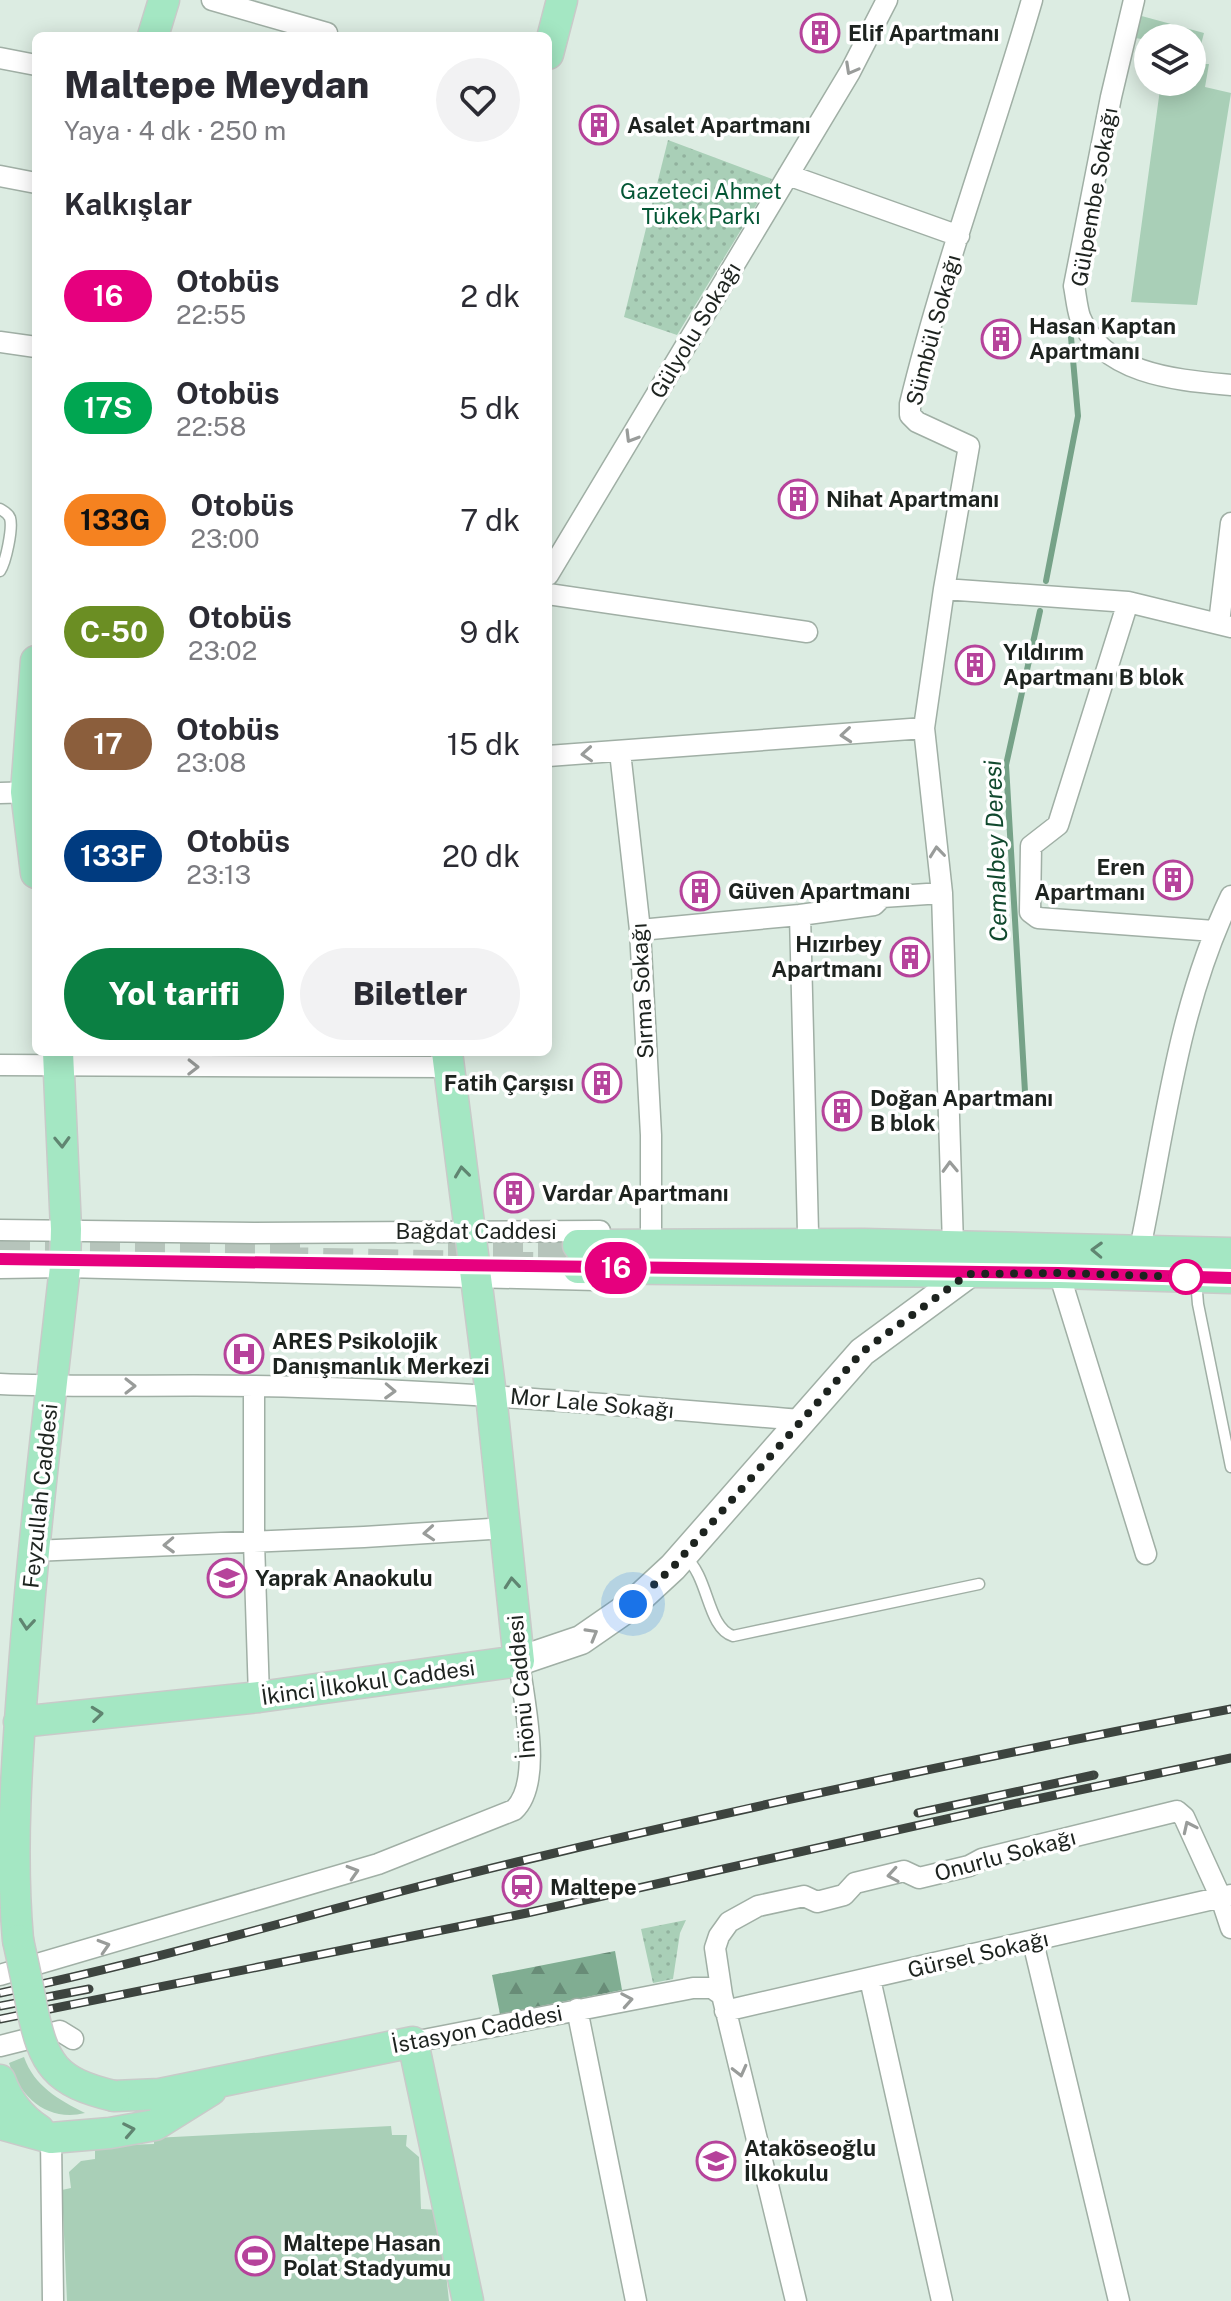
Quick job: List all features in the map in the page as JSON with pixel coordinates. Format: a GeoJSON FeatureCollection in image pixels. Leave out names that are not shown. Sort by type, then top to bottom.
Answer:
{"type":"FeatureCollection","features":[{"type":"Feature","properties":{"kind":"main road"},"geometry":{"type":"LineString","coordinates":[[154,32],[164,0]]}},
{"type":"Feature","properties":{"kind":"main road"},"geometry":{"type":"LineString","coordinates":[[552,39],[562,0]]}},
{"type":"Feature","properties":{"kind":"main road"},"geometry":{"type":"LineString","coordinates":[[32,696],[21,792],[32,851]]}},
{"type":"Feature","properties":{"kind":"main road","name":"Feyzullah Caddesi"},"geometry":{"type":"LineString","coordinates":[[58,1058],[65,1267],[10,1721],[15,1822],[14,1897],[39,2044],[51,2065],[69,2079],[114,2096],[160,2094],[230,2078]]}},
{"type":"Feature","properties":{"kind":"main road","name":"İnönü Caddesi"},"geometry":{"type":"LineString","coordinates":[[448,1060],[491,1395],[519,1661]]}},
{"type":"Feature","properties":{"kind":"main road","name":"Bağdat Caddesi"},"geometry":{"type":"LineString","coordinates":[[1231,1253],[1136,1264],[1059,1273],[968,1274],[654,1269],[578,1257],[802,1243],[953,1239],[1136,1264],[1196,1277],[1231,1278]]}},
{"type":"Feature","properties":{"kind":"main road","name":"İkinci İlkokul Caddesi"},"geometry":{"type":"LineString","coordinates":[[10,1721],[259,1697],[519,1661]]}},
{"type":"Feature","properties":{"kind":"main road"},"geometry":{"type":"LineString","coordinates":[[0,1871],[15,1822]]}},
{"type":"Feature","properties":{"kind":"main road"},"geometry":{"type":"LineString","coordinates":[[413,2042],[468,2301]]}},
{"type":"Feature","properties":{"kind":"main road","name":"İstasyon Caddesi"},"geometry":{"type":"LineString","coordinates":[[230,2078],[413,2042]]}},
{"type":"Feature","properties":{"kind":"main road"},"geometry":{"type":"LineString","coordinates":[[0,2124],[51,2138],[155,2125],[230,2078]]}},
{"type":"Feature","properties":{"kind":"main road"},"geometry":{"type":"LineString","coordinates":[[0,2080],[17,2112],[51,2138]]}},
{"type":"Feature","properties":{"kind":"street"},"geometry":{"type":"LineString","coordinates":[[212,0],[324,32]]}},
{"type":"Feature","properties":{"kind":"street","name":"Gülyolu Sokağı"},"geometry":{"type":"LineString","coordinates":[[552,568],[850,72],[887,0]]}},
{"type":"Feature","properties":{"kind":"street","name":"Sümbül Sokağı"},"geometry":{"type":"LineString","coordinates":[[953,1239],[942,893],[924,728],[969,446],[917,422],[910,415],[928,332],[1032,0]]}},
{"type":"Feature","properties":{"kind":"street","name":"Gülpembe Sokağı"},"geometry":{"type":"LineString","coordinates":[[1134,0],[1111,97],[1074,286],[1080,317],[1100,347],[1148,372],[1231,385]]}},
{"type":"Feature","properties":{"kind":"street"},"geometry":{"type":"LineString","coordinates":[[0,58],[32,64]]}},
{"type":"Feature","properties":{"kind":"street"},"geometry":{"type":"LineString","coordinates":[[788,175],[959,236]]}},
{"type":"Feature","properties":{"kind":"street"},"geometry":{"type":"LineString","coordinates":[[0,176],[32,182]]}},
{"type":"Feature","properties":{"kind":"street"},"geometry":{"type":"LineString","coordinates":[[0,342],[32,346]]}},
{"type":"Feature","properties":{"kind":"street"},"geometry":{"type":"LineString","coordinates":[[944,589],[1128,602],[1225,625],[1231,523]]}},
{"type":"Feature","properties":{"kind":"street"},"geometry":{"type":"LineString","coordinates":[[552,595],[807,632]]}},
{"type":"Feature","properties":{"kind":"street"},"geometry":{"type":"LineString","coordinates":[[1128,602],[1058,825],[1031,846],[1030,912],[1038,918],[1214,931]]}},
{"type":"Feature","properties":{"kind":"street"},"geometry":{"type":"LineString","coordinates":[[552,756],[924,728]]}},
{"type":"Feature","properties":{"kind":"street","name":"Sırma Sokağı"},"geometry":{"type":"LineString","coordinates":[[620,752],[640,930],[651,1135],[651,1231]]}},
{"type":"Feature","properties":{"kind":"street"},"geometry":{"type":"LineString","coordinates":[[640,930],[800,915],[874,905],[882,897],[942,893]]}},
{"type":"Feature","properties":{"kind":"street"},"geometry":{"type":"LineString","coordinates":[[1136,1264],[1177,1049],[1199,971],[1231,896]]}},
{"type":"Feature","properties":{"kind":"street"},"geometry":{"type":"LineString","coordinates":[[800,915],[808,1232]]}},
{"type":"Feature","properties":{"kind":"street"},"geometry":{"type":"LineString","coordinates":[[0,1065],[58,1058],[229,1067],[448,1060]]}},
{"type":"Feature","properties":{"kind":"street","name":"Bağdat Caddesi"},"geometry":{"type":"LineString","coordinates":[[0,1230],[808,1232],[953,1239]]}},
{"type":"Feature","properties":{"kind":"street","name":"Bağdat Caddesi"},"geometry":{"type":"LineString","coordinates":[[0,1268],[647,1281],[654,1269]]}},
{"type":"Feature","properties":{"kind":"street"},"geometry":{"type":"LineString","coordinates":[[1059,1273],[1146,1554]]}},
{"type":"Feature","properties":{"kind":"street","name":"İkinci İlkokul Caddesi"},"geometry":{"type":"LineString","coordinates":[[519,1661],[561,1649],[602,1628],[633,1604],[683,1555],[862,1352],[968,1274]]}},
{"type":"Feature","properties":{"kind":"street","name":"Mor Lale Sokağı"},"geometry":{"type":"LineString","coordinates":[[0,1384],[52,1387],[254,1386],[491,1395],[801,1420]]}},
{"type":"Feature","properties":{"kind":"street"},"geometry":{"type":"LineString","coordinates":[[254,1386],[254,1542],[259,1697]]}},
{"type":"Feature","properties":{"kind":"street"},"geometry":{"type":"LineString","coordinates":[[33,1551],[506,1528]]}},
{"type":"Feature","properties":{"kind":"street","name":"İnönü Caddesi"},"geometry":{"type":"LineString","coordinates":[[0,1975],[24,1954],[378,1864],[514,1810],[526,1794],[529,1772],[529,1742],[519,1661]]}},
{"type":"Feature","properties":{"kind":"street","name":"Onurlu Sokağı"},"geometry":{"type":"LineString","coordinates":[[724,2003],[715,1948],[719,1936],[729,1922],[758,1906],[804,1896],[817,1902],[844,1895],[855,1883],[904,1871],[919,1878],[1173,1811],[1179,1811],[1184,1817],[1226,1897]]}},
{"type":"Feature","properties":{"kind":"street"},"geometry":{"type":"LineString","coordinates":[[1226,1897],[1231,1928]]}},
{"type":"Feature","properties":{"kind":"street","name":"Gürsel Sokağı"},"geometry":{"type":"LineString","coordinates":[[724,2003],[870,1979],[1226,1897]]}},
{"type":"Feature","properties":{"kind":"street"},"geometry":{"type":"LineString","coordinates":[[1033,1942],[1119,2301]]}},
{"type":"Feature","properties":{"kind":"street"},"geometry":{"type":"LineString","coordinates":[[870,1979],[942,2301]]}},
{"type":"Feature","properties":{"kind":"street","name":"İstasyon Caddesi"},"geometry":{"type":"LineString","coordinates":[[413,2042],[703,1987],[718,1990],[724,2003]]}},
{"type":"Feature","properties":{"kind":"street"},"geometry":{"type":"LineString","coordinates":[[724,2003],[796,2301]]}},
{"type":"Feature","properties":{"kind":"street"},"geometry":{"type":"LineString","coordinates":[[577,2009],[636,2301]]}},
{"type":"Feature","properties":{"kind":"street"},"geometry":{"type":"LineString","coordinates":[[0,2046],[60,2031],[73,2039]]}},
{"type":"Feature","properties":{"kind":"street"},"geometry":{"type":"LineString","coordinates":[[51,2138],[53,2301]]}},
{"type":"Feature","properties":{"kind":"lane"},"geometry":{"type":"LineString","coordinates":[[0,509],[8,514],[11,521],[4,548],[6,563],[0,571]]}},
{"type":"Feature","properties":{"kind":"lane"},"geometry":{"type":"LineString","coordinates":[[1196,1277],[1198,1304],[1231,1467]]}},
{"type":"Feature","properties":{"kind":"lane"},"geometry":{"type":"LineString","coordinates":[[683,1555],[699,1573],[719,1625],[724,1633],[733,1636],[979,1584]]}},
{"type":"Feature","properties":{"kind":"green space"},"geometry":{"type":"Polygon","coordinates":[[[1138,15],[1171,24],[1137,24],[1138,15]]]}},
{"type":"Feature","properties":{"kind":"green space"},"geometry":{"type":"Polygon","coordinates":[[[1206,87],[1231,93],[1197,305],[1131,302],[1159,96],[1206,96],[1206,87]]]}},
{"type":"Feature","properties":{"kind":"green space","name":"Gazeteci Ahmet Tükek Parkı"},"geometry":{"type":"Polygon","coordinates":[[[668,140],[772,179],[677,335],[624,317],[668,140]]]}},
{"type":"Feature","properties":{"kind":"green space"},"geometry":{"type":"Polygon","coordinates":[[[686,1920],[680,1933],[673,1979],[653,1983],[641,1929],[686,1920]]]}},
{"type":"Feature","properties":{"kind":"green space"},"geometry":{"type":"Polygon","coordinates":[[[615,1951],[622,1990],[500,2014],[492,1975],[615,1951]]]}},
{"type":"Feature","properties":{"kind":"green space"},"geometry":{"type":"Polygon","coordinates":[[[24,2057],[41,2084],[85,2113],[59,2114],[28,2097],[9,2063],[24,2057]]]}},
{"type":"Feature","properties":{"kind":"green space","name":"Maltepe Hasan Polat Stadyumu"},"geometry":{"type":"Polygon","coordinates":[[[391,2126],[392,2135],[407,2135],[406,2146],[419,2157],[421,2209],[439,2210],[449,2301],[67,2301],[62,2190],[71,2188],[69,2172],[81,2161],[95,2159],[95,2146],[154,2144],[154,2138],[391,2126]]]}},
{"type":"Feature","properties":{"kind":"waterway","name":"Cemalbey Deresi"},"geometry":{"type":"LineString","coordinates":[[1046,581],[1078,416],[1071,337]]}},
{"type":"Feature","properties":{"kind":"waterway","name":"Cemalbey Deresi"},"geometry":{"type":"LineString","coordinates":[[1025,1092],[1006,765],[1040,611]]}},
{"type":"Feature","properties":{"kind":"tunnel"},"geometry":{"type":"LineString","coordinates":[[0,1244],[308,1245]]}},
{"type":"Feature","properties":{"kind":"tunnel"},"geometry":{"type":"LineString","coordinates":[[448,1245],[578,1245]]}},
{"type":"Feature","properties":{"kind":"tunnel"},"geometry":{"type":"LineString","coordinates":[[278,1262],[578,1268]]}},
{"type":"Feature","properties":{"kind":"railway"},"geometry":{"type":"LineString","coordinates":[[0,1993],[130,1963],[606,1841],[873,1781],[1231,1709]]}},
{"type":"Feature","properties":{"kind":"railway"},"geometry":{"type":"LineString","coordinates":[[0,2019],[527,1913],[1231,1758]]}},
{"type":"Feature","properties":{"kind":"railway"},"geometry":{"type":"LineString","coordinates":[[918,1813],[1094,1775]]}},
{"type":"Feature","properties":{"kind":"railway"},"geometry":{"type":"LineString","coordinates":[[0,2006],[89,1989]]}},
{"type":"Feature","properties":{"kind":"bus line","name":"16"},"geometry":{"type":"LineString","coordinates":[[0,1259],[1231,1278]]}},
{"type":"Feature","properties":{"kind":"place","name":"Elif Apartmanı"},"geometry":{"type":"Point","coordinates":[820,33]}},
{"type":"Feature","properties":{"kind":"place","name":"Asalet Apartmanı"},"geometry":{"type":"Point","coordinates":[599,125]}},
{"type":"Feature","properties":{"kind":"place","name":"Hasan Kaptan Apartmanı"},"geometry":{"type":"Point","coordinates":[1001,339]}},
{"type":"Feature","properties":{"kind":"place","name":"Nihat Apartmanı"},"geometry":{"type":"Point","coordinates":[798,499]}},
{"type":"Feature","properties":{"kind":"place","name":"Yıldırım Apartmanı B blok"},"geometry":{"type":"Point","coordinates":[975,665]}},
{"type":"Feature","properties":{"kind":"place","name":"Eren Apartmanı"},"geometry":{"type":"Point","coordinates":[1173,880]}},
{"type":"Feature","properties":{"kind":"place","name":"Güven Apartmanı"},"geometry":{"type":"Point","coordinates":[700,891]}},
{"type":"Feature","properties":{"kind":"place","name":"Hızırbey Apartmanı"},"geometry":{"type":"Point","coordinates":[910,957]}},
{"type":"Feature","properties":{"kind":"place","name":"Fatih Çarşısı"},"geometry":{"type":"Point","coordinates":[602,1083]}},
{"type":"Feature","properties":{"kind":"place","name":"Doğan Apartmanı B blok"},"geometry":{"type":"Point","coordinates":[842,1111]}},
{"type":"Feature","properties":{"kind":"place","name":"Vardar Apartmanı"},"geometry":{"type":"Point","coordinates":[514,1193]}},
{"type":"Feature","properties":{"kind":"place","name":"ARES Psikolojik Danışmanlık Merkezi"},"geometry":{"type":"Point","coordinates":[244,1354]}},
{"type":"Feature","properties":{"kind":"place","name":"Yaprak Anaokulu"},"geometry":{"type":"Point","coordinates":[227,1578]}},
{"type":"Feature","properties":{"kind":"place","name":"Maltepe"},"geometry":{"type":"Point","coordinates":[522,1887]}},
{"type":"Feature","properties":{"kind":"place","name":"Ataköseoğlu İlkokulu"},"geometry":{"type":"Point","coordinates":[716,2161]}},
{"type":"Feature","properties":{"kind":"place","name":"Maltepe Hasan Polat Stadyumu"},"geometry":{"type":"Point","coordinates":[255,2256]}},
{"type":"Feature","properties":{"kind":"route"},"geometry":{"type":"LineString","coordinates":[[633,1604],[673,1567],[862,1352],[968,1274],[1186,1277]]}}]}
